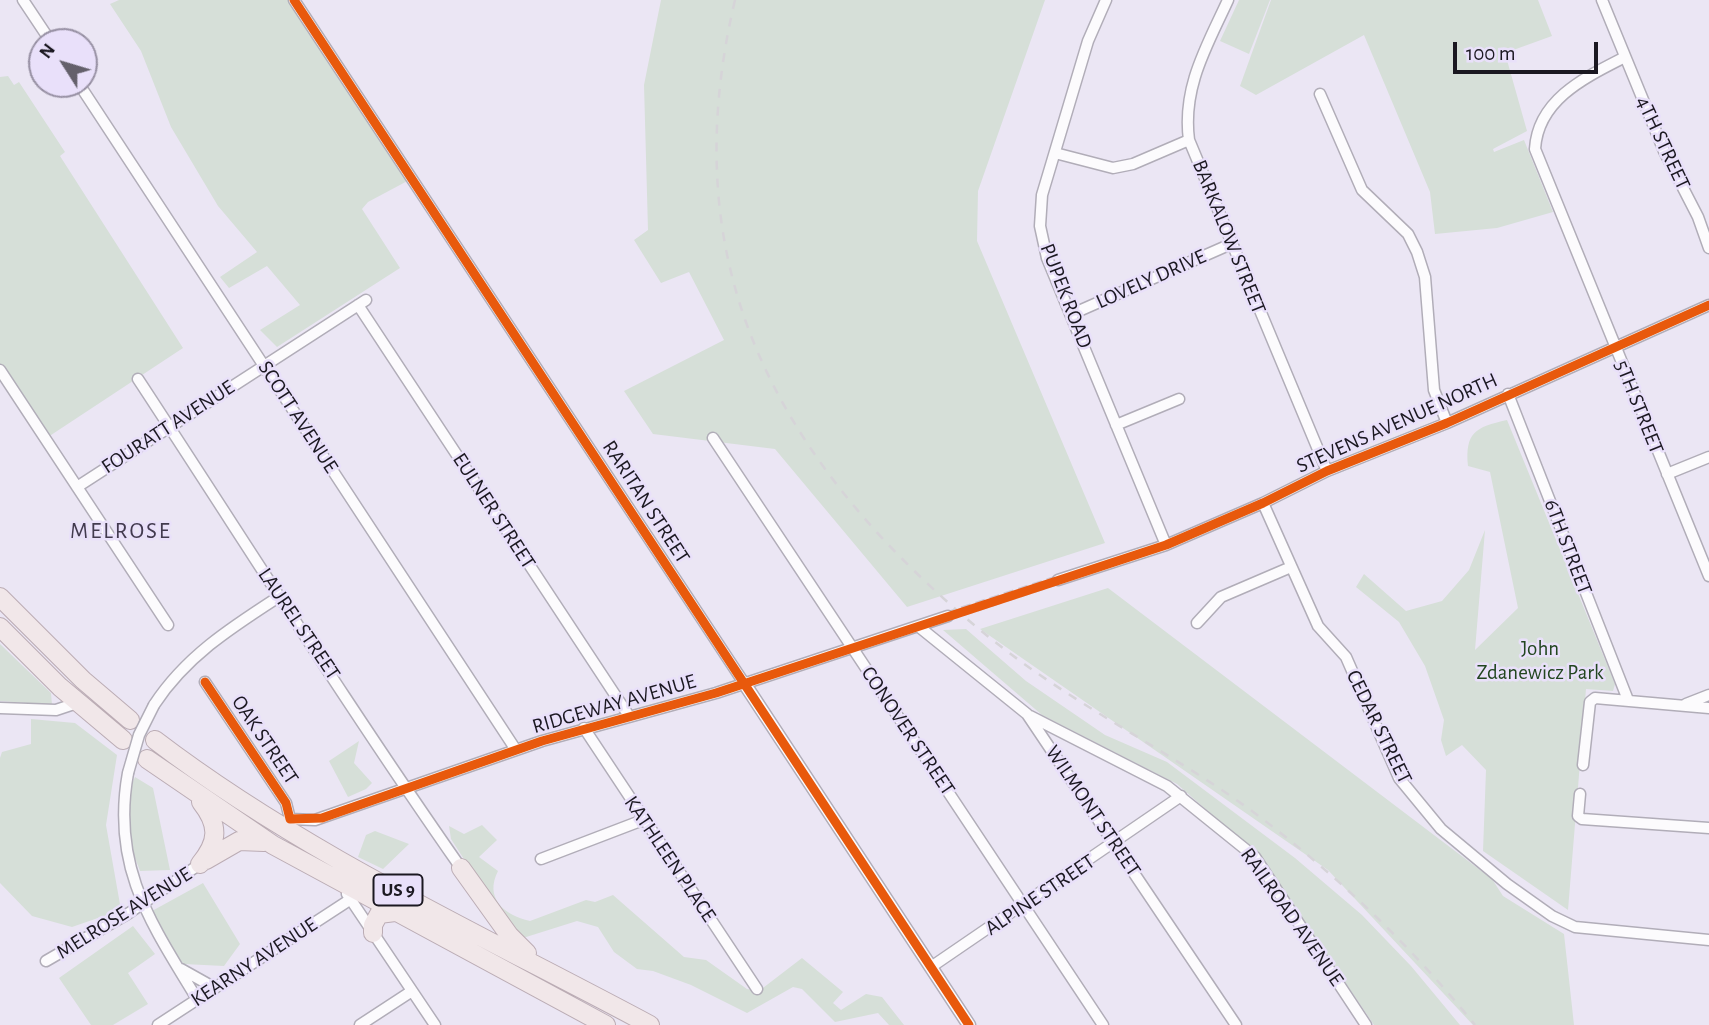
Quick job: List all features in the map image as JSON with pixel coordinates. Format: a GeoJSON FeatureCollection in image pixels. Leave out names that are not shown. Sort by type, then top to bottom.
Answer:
{"type":"FeatureCollection","features":[{"type":"Feature","properties":{"kind":"highway"},"geometry":{"type":"LineString","coordinates":[[0,597],[83,680],[130,720]]}},
{"type":"Feature","properties":{"kind":"highway"},"geometry":{"type":"LineString","coordinates":[[0,627],[77,702],[123,740]]}},
{"type":"Feature","properties":{"kind":"highway","name":"US 9"},"geometry":{"type":"LineString","coordinates":[[155,740],[258,811],[650,1025]]}},
{"type":"Feature","properties":{"kind":"highway","name":"US 9"},"geometry":{"type":"LineString","coordinates":[[147,759],[273,845],[606,1025]]}},
{"type":"Feature","properties":{"kind":"highway"},"geometry":{"type":"LineString","coordinates":[[195,794],[210,814],[216,831],[213,845],[201,864]]}},
{"type":"Feature","properties":{"kind":"highway"},"geometry":{"type":"LineString","coordinates":[[258,811],[290,819]]}},
{"type":"Feature","properties":{"kind":"highway"},"geometry":{"type":"LineString","coordinates":[[201,864],[239,841],[251,840],[273,845]]}},
{"type":"Feature","properties":{"kind":"highway"},"geometry":{"type":"LineString","coordinates":[[461,868],[509,935],[546,969]]}},
{"type":"Feature","properties":{"kind":"highway"},"geometry":{"type":"LineString","coordinates":[[373,933],[373,925],[379,914],[395,912]]}},
{"type":"Feature","properties":{"kind":"street"},"geometry":{"type":"LineString","coordinates":[[23,0],[42,28]]}},
{"type":"Feature","properties":{"kind":"street","name":"RARITAN STREET"},"geometry":{"type":"LineString","coordinates":[[293,0],[969,1025]]}},
{"type":"Feature","properties":{"kind":"street","name":"PUPEK ROAD"},"geometry":{"type":"LineString","coordinates":[[1106,0],[1088,41],[1042,195],[1041,226],[1047,258],[1166,545]]}},
{"type":"Feature","properties":{"kind":"street","name":"BARKALOW STREET"},"geometry":{"type":"LineString","coordinates":[[1228,0],[1195,70],[1188,98],[1189,140],[1327,471]]}},
{"type":"Feature","properties":{"kind":"street","name":"4TH STREET"},"geometry":{"type":"LineString","coordinates":[[1601,0],[1664,151],[1698,217],[1709,247]]}},
{"type":"Feature","properties":{"kind":"street","name":"5TH STREET"},"geometry":{"type":"LineString","coordinates":[[1625,57],[1581,79],[1542,119],[1535,149],[1709,576]]}},
{"type":"Feature","properties":{"kind":"street"},"geometry":{"type":"LineString","coordinates":[[1321,94],[1362,190],[1408,234],[1417,252],[1424,277],[1434,390],[1447,422]]}},
{"type":"Feature","properties":{"kind":"street","name":"SCOTT AVENUE"},"geometry":{"type":"LineString","coordinates":[[88,98],[516,750]]}},
{"type":"Feature","properties":{"kind":"street"},"geometry":{"type":"LineString","coordinates":[[1055,153],[1113,168],[1133,164],[1189,140]]}},
{"type":"Feature","properties":{"kind":"street"},"geometry":{"type":"LineString","coordinates":[[1698,217],[1709,209]]}},
{"type":"Feature","properties":{"kind":"street","name":"LOVELY DRIVE"},"geometry":{"type":"LineString","coordinates":[[1072,314],[1231,244]]}},
{"type":"Feature","properties":{"kind":"street","name":"FOURATT AVENUE"},"geometry":{"type":"LineString","coordinates":[[77,487],[362,302]]}},
{"type":"Feature","properties":{"kind":"street","name":"EULNER STREET"},"geometry":{"type":"LineString","coordinates":[[362,302],[629,716]]}},
{"type":"Feature","properties":{"kind":"street","name":"STEVENS AVENUE NORTH"},"geometry":{"type":"LineString","coordinates":[[1058,580],[1166,545],[1263,503],[1327,471],[1447,422],[1709,305]]}},
{"type":"Feature","properties":{"kind":"street"},"geometry":{"type":"LineString","coordinates":[[0,370],[168,625]]}},
{"type":"Feature","properties":{"kind":"street","name":"LAUREL STREET"},"geometry":{"type":"LineString","coordinates":[[138,379],[405,789],[461,868]]}},
{"type":"Feature","properties":{"kind":"street","name":"6TH STREET"},"geometry":{"type":"LineString","coordinates":[[1508,394],[1628,700]]}},
{"type":"Feature","properties":{"kind":"street"},"geometry":{"type":"LineString","coordinates":[[1116,425],[1179,399]]}},
{"type":"Feature","properties":{"kind":"street","name":"CONOVER STREET"},"geometry":{"type":"LineString","coordinates":[[713,438],[1103,1025]]}},
{"type":"Feature","properties":{"kind":"street"},"geometry":{"type":"LineString","coordinates":[[1667,474],[1709,457]]}},
{"type":"Feature","properties":{"kind":"street","name":"CEDAR STREET"},"geometry":{"type":"LineString","coordinates":[[1263,503],[1318,626],[1346,657],[1399,778],[1441,829],[1507,884],[1552,916],[1575,927],[1709,940]]}},
{"type":"Feature","properties":{"kind":"street"},"geometry":{"type":"LineString","coordinates":[[1197,623],[1222,597],[1291,567]]}},
{"type":"Feature","properties":{"kind":"street"},"geometry":{"type":"LineString","coordinates":[[197,999],[142,905],[125,852],[123,812],[128,773],[136,745],[154,705],[173,677],[197,654],[280,596]]}},
{"type":"Feature","properties":{"kind":"street","name":"RIDGEWAY AVENUE"},"geometry":{"type":"LineString","coordinates":[[290,819],[322,818],[584,728],[744,683],[948,616]]}},
{"type":"Feature","properties":{"kind":"street","name":"WILMONT STREET"},"geometry":{"type":"LineString","coordinates":[[918,626],[1027,715],[1236,1025]]}},
{"type":"Feature","properties":{"kind":"street","name":"OAK STREET"},"geometry":{"type":"LineString","coordinates":[[205,682],[286,803],[290,819]]}},
{"type":"Feature","properties":{"kind":"street"},"geometry":{"type":"LineString","coordinates":[[1681,706],[1709,695]]}},
{"type":"Feature","properties":{"kind":"street"},"geometry":{"type":"LineString","coordinates":[[1583,765],[1590,702],[1595,698],[1709,708]]}},
{"type":"Feature","properties":{"kind":"street"},"geometry":{"type":"LineString","coordinates":[[0,708],[56,710],[77,702]]}},
{"type":"Feature","properties":{"kind":"street","name":"RAILROAD AVENUE"},"geometry":{"type":"LineString","coordinates":[[1027,715],[1167,786],[1255,857],[1366,1025]]}},
{"type":"Feature","properties":{"kind":"street","name":"KATHLEEN PLACE"},"geometry":{"type":"LineString","coordinates":[[584,728],[757,989]]}},
{"type":"Feature","properties":{"kind":"street"},"geometry":{"type":"LineString","coordinates":[[1580,794],[1578,816],[1582,819],[1709,828]]}},
{"type":"Feature","properties":{"kind":"street","name":"ALPINE STREET"},"geometry":{"type":"LineString","coordinates":[[931,967],[1116,844],[1181,796]]}},
{"type":"Feature","properties":{"kind":"street"},"geometry":{"type":"LineString","coordinates":[[541,859],[643,820]]}},
{"type":"Feature","properties":{"kind":"street","name":"MELROSE AVENUE"},"geometry":{"type":"LineString","coordinates":[[47,961],[142,905],[201,864]]}},
{"type":"Feature","properties":{"kind":"street"},"geometry":{"type":"LineString","coordinates":[[339,883],[435,1025]]}},
{"type":"Feature","properties":{"kind":"street","name":"KEARNY AVENUE"},"geometry":{"type":"LineString","coordinates":[[158,1025],[351,899]]}},
{"type":"Feature","properties":{"kind":"street"},"geometry":{"type":"LineString","coordinates":[[174,962],[215,988]]}},
{"type":"Feature","properties":{"kind":"street"},"geometry":{"type":"LineString","coordinates":[[360,1025],[412,991]]}},
{"type":"Feature","properties":{"kind":"green space"},"geometry":{"type":"Polygon","coordinates":[[[119,0],[294,0],[413,178],[368,202],[362,209],[400,268],[277,347],[260,330],[300,305],[267,266],[229,288],[220,277],[257,252],[218,206],[171,127],[141,51],[110,4],[119,0]]]}},
{"type":"Feature","properties":{"kind":"green space"},"geometry":{"type":"Polygon","coordinates":[[[661,0],[1045,0],[978,191],[977,241],[1105,543],[907,607],[775,449],[653,434],[624,391],[724,340],[689,272],[661,283],[634,240],[648,230],[644,85],[661,0]]]}},
{"type":"Feature","properties":{"kind":"green space"},"geometry":{"type":"Polygon","coordinates":[[[1239,0],[1270,0],[1249,54],[1220,41],[1239,0]]]}},
{"type":"Feature","properties":{"kind":"green space"},"geometry":{"type":"Polygon","coordinates":[[[1271,0],[1538,0],[1552,36],[1505,53],[1527,131],[1493,149],[1494,152],[1524,140],[1553,212],[1497,228],[1435,234],[1430,192],[1364,35],[1256,95],[1240,86],[1271,0]]]}},
{"type":"Feature","properties":{"kind":"green space"},"geometry":{"type":"Polygon","coordinates":[[[8,76],[14,85],[19,82],[65,152],[60,156],[183,348],[45,439],[0,370],[0,77],[8,76]]]}},
{"type":"Feature","properties":{"kind":"green space","name":"John Zdanewicz Park"},"geometry":{"type":"Polygon","coordinates":[[[1507,420],[1615,684],[1613,691],[1586,689],[1568,910],[1483,851],[1486,770],[1462,745],[1446,756],[1441,740],[1444,720],[1425,666],[1399,622],[1356,587],[1364,574],[1406,611],[1442,601],[1469,570],[1485,530],[1475,650],[1518,608],[1490,472],[1468,466],[1468,446],[1474,433],[1507,420]]]}},
{"type":"Feature","properties":{"kind":"green space"},"geometry":{"type":"Polygon","coordinates":[[[1108,588],[1492,879],[1503,896],[1564,934],[1574,1025],[1473,1025],[1328,870],[980,629],[1108,588]]]}},
{"type":"Feature","properties":{"kind":"green space"},"geometry":{"type":"Polygon","coordinates":[[[966,629],[1026,681],[1105,735],[1167,762],[1295,858],[1362,915],[1411,966],[1460,1025],[1374,1025],[1261,858],[1177,784],[1042,715],[943,630],[966,629]]]}},
{"type":"Feature","properties":{"kind":"green space"},"geometry":{"type":"Polygon","coordinates":[[[0,644],[51,693],[52,705],[0,701],[0,644]]]}},
{"type":"Feature","properties":{"kind":"green space"},"geometry":{"type":"Polygon","coordinates":[[[31,719],[75,723],[117,755],[106,825],[121,910],[72,927],[32,916],[0,883],[0,758],[2,752],[31,744],[31,719]]]}},
{"type":"Feature","properties":{"kind":"green space"},"geometry":{"type":"Polygon","coordinates":[[[359,741],[354,763],[372,783],[366,789],[348,797],[329,761],[359,741]]]}},
{"type":"Feature","properties":{"kind":"green space"},"geometry":{"type":"Polygon","coordinates":[[[135,777],[153,788],[170,870],[140,871],[119,816],[135,777]]]}},
{"type":"Feature","properties":{"kind":"green space"},"geometry":{"type":"Polygon","coordinates":[[[482,825],[497,840],[479,857],[498,871],[493,889],[495,897],[505,910],[512,914],[530,921],[586,900],[595,902],[613,895],[684,957],[706,960],[747,989],[759,991],[802,958],[843,992],[833,1003],[841,1010],[866,994],[882,997],[904,1025],[889,1025],[878,1013],[835,1022],[802,989],[793,987],[747,1013],[691,985],[653,971],[637,969],[614,952],[598,927],[577,921],[523,938],[500,915],[451,839],[449,826],[464,834],[482,825]]]}},
{"type":"Feature","properties":{"kind":"green space"},"geometry":{"type":"Polygon","coordinates":[[[375,831],[409,844],[383,869],[358,857],[366,835],[375,831]]]}},
{"type":"Feature","properties":{"kind":"green space"},"geometry":{"type":"Polygon","coordinates":[[[203,883],[240,944],[224,966],[184,964],[161,941],[152,911],[203,883]]]}},
{"type":"Feature","properties":{"kind":"green space"},"geometry":{"type":"Polygon","coordinates":[[[133,926],[155,954],[128,973],[148,1004],[113,1025],[91,1025],[59,978],[133,926]]]}},
{"type":"Feature","properties":{"kind":"tunnel"},"geometry":{"type":"LineString","coordinates":[[948,616],[1058,580]]}},
{"type":"Feature","properties":{"kind":"railway"},"geometry":{"type":"LineString","coordinates":[[735,0],[721,77],[716,151],[721,222],[736,289],[759,355],[791,418],[833,479],[883,539],[937,593],[996,642],[1064,691],[1233,798],[1318,864],[1374,914],[1426,968],[1475,1025]]}},
{"type":"Feature","properties":{"kind":"cycle path"},"geometry":{"type":"LineString","coordinates":[[294,0],[969,1025]]}},
{"type":"Feature","properties":{"kind":"cycle path"},"geometry":{"type":"LineString","coordinates":[[205,682],[286,803],[290,819],[322,818],[542,741],[716,693],[1166,545],[1263,503],[1327,471],[1447,423],[1709,305]]}},
{"type":"Feature","properties":{"kind":"district","name":"MELROSE"},"geometry":{"type":"Point","coordinates":[121,531]}}]}
